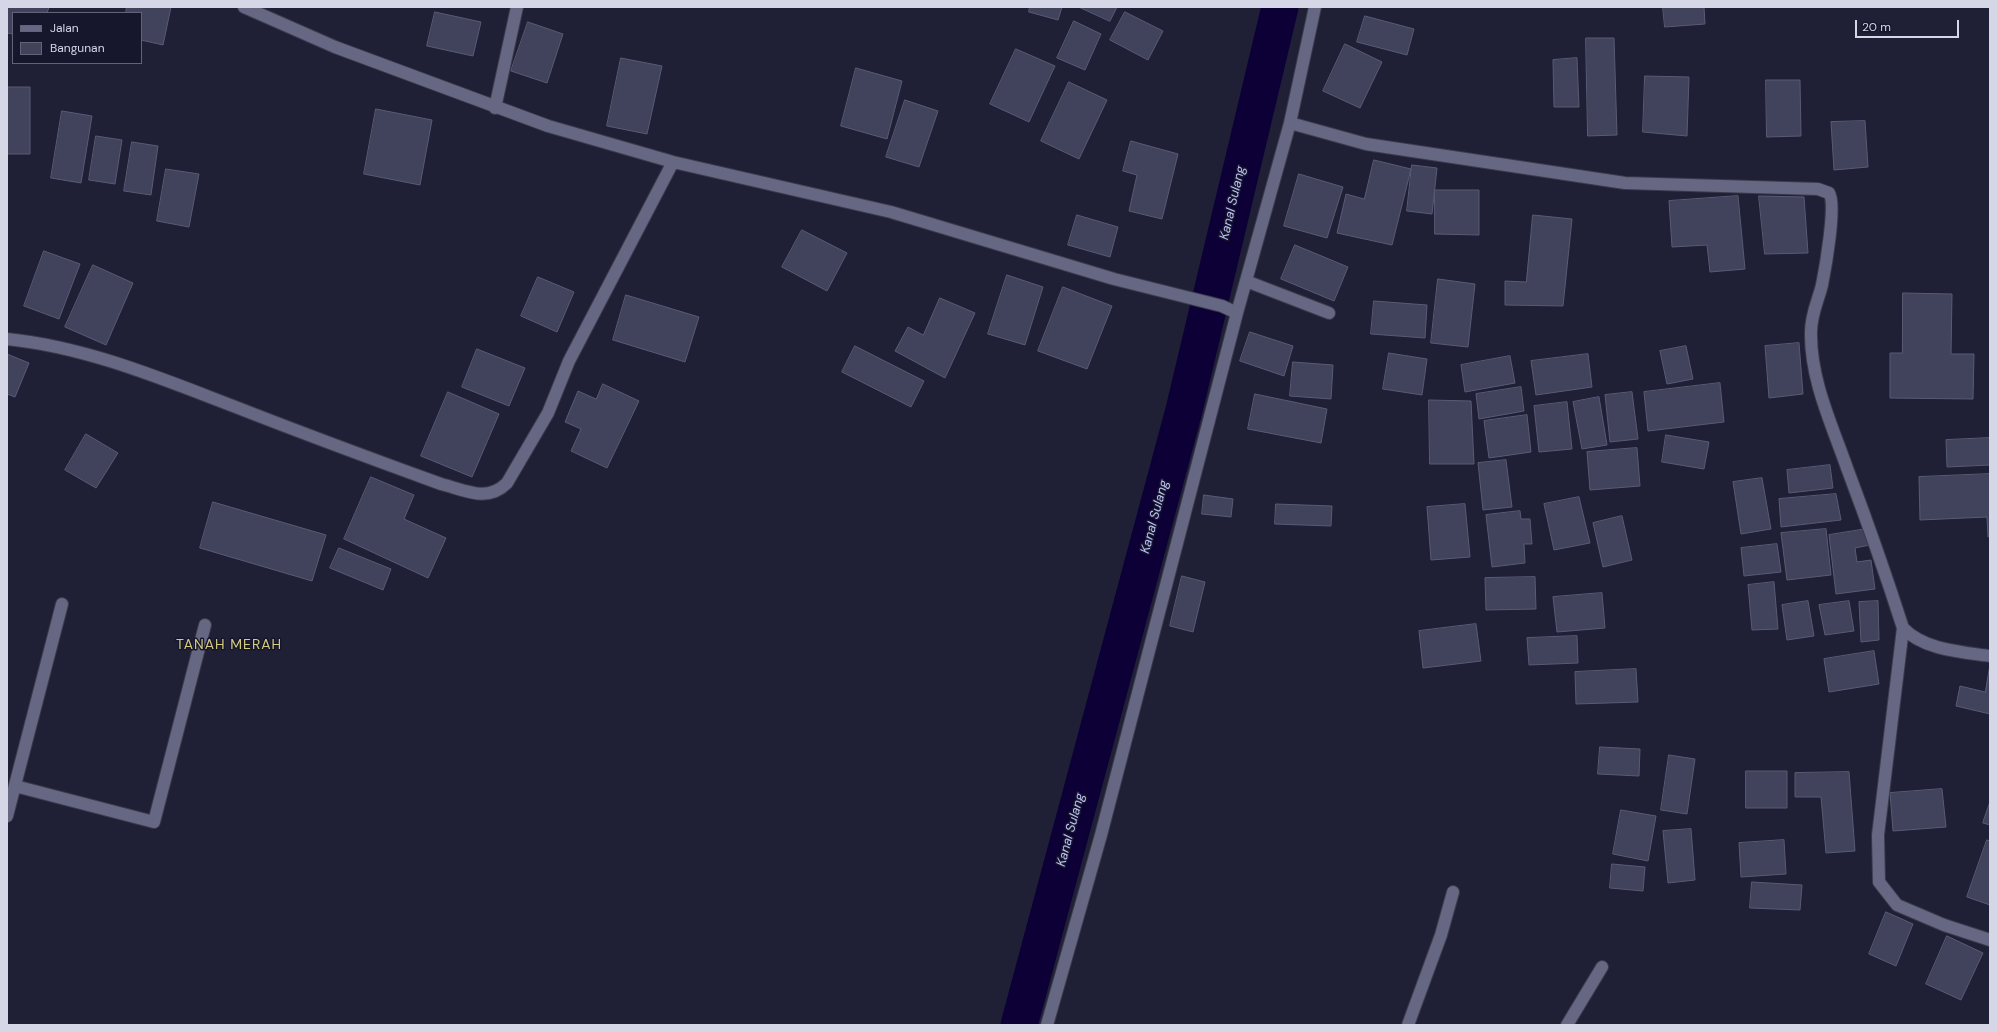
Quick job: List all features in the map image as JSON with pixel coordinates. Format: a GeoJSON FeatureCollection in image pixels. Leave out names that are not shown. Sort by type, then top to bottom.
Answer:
{"type":"FeatureCollection","features":[{"type":"Feature","properties":{"kind":"street"},"geometry":{"type":"LineString","coordinates":[[244,7],[335,47],[495,108],[548,126],[673,162],[891,212],[1101,275],[1222,306],[1237,313]]}},
{"type":"Feature","properties":{"kind":"street"},"geometry":{"type":"LineString","coordinates":[[495,108],[517,7]]}},
{"type":"Feature","properties":{"kind":"street"},"geometry":{"type":"LineString","coordinates":[[1048,1025],[1101,835],[1237,313],[1290,123],[1315,7]]}},
{"type":"Feature","properties":{"kind":"street"},"geometry":{"type":"LineString","coordinates":[[1290,123],[1366,144],[1625,183],[1818,189],[1829,193],[1833,200],[1830,227],[1822,285],[1812,314],[1811,333],[1815,374],[1829,418],[1903,628],[1911,636],[1926,643],[1990,656]]}},
{"type":"Feature","properties":{"kind":"street"},"geometry":{"type":"LineString","coordinates":[[7,339],[32,342],[90,355],[163,378],[441,484],[479,494],[492,494],[500,490],[508,483],[548,413],[569,361],[673,162]]}},
{"type":"Feature","properties":{"kind":"street"},"geometry":{"type":"LineString","coordinates":[[1246,281],[1329,313]]}},
{"type":"Feature","properties":{"kind":"street"},"geometry":{"type":"LineString","coordinates":[[7,816],[62,604]]}},
{"type":"Feature","properties":{"kind":"street"},"geometry":{"type":"LineString","coordinates":[[15,786],[154,822],[206,625]]}},
{"type":"Feature","properties":{"kind":"street"},"geometry":{"type":"LineString","coordinates":[[1903,628],[1878,835],[1879,882],[1897,905],[1944,925],[1990,940]]}},
{"type":"Feature","properties":{"kind":"street"},"geometry":{"type":"LineString","coordinates":[[1408,1025],[1441,935],[1453,892]]}},
{"type":"Feature","properties":{"kind":"street"},"geometry":{"type":"LineString","coordinates":[[1567,1025],[1602,967]]}},
{"type":"Feature","properties":{"kind":"building"},"geometry":{"type":"Polygon","coordinates":[[[7,7],[49,7],[47,12],[12,12],[12,34],[7,33],[7,7]]]}},
{"type":"Feature","properties":{"kind":"building"},"geometry":{"type":"Polygon","coordinates":[[[127,7],[171,7],[163,45],[142,40],[142,12],[126,12],[127,7]]]}},
{"type":"Feature","properties":{"kind":"building"},"geometry":{"type":"Polygon","coordinates":[[[1030,7],[1062,7],[1058,20],[1029,12],[1030,7]]]}},
{"type":"Feature","properties":{"kind":"building"},"geometry":{"type":"Polygon","coordinates":[[[1079,7],[1117,7],[1110,21],[1079,7]]]}},
{"type":"Feature","properties":{"kind":"building"},"geometry":{"type":"Polygon","coordinates":[[[1663,7],[1704,7],[1705,24],[1665,27],[1663,7]]]}},
{"type":"Feature","properties":{"kind":"building"},"geometry":{"type":"Polygon","coordinates":[[[435,12],[481,22],[473,56],[427,46],[435,12]]]}},
{"type":"Feature","properties":{"kind":"building"},"geometry":{"type":"Polygon","coordinates":[[[1125,12],[1163,31],[1148,60],[1110,40],[1125,12]]]}},
{"type":"Feature","properties":{"kind":"building"},"geometry":{"type":"Polygon","coordinates":[[[1365,16],[1414,29],[1407,55],[1357,42],[1365,16]]]}},
{"type":"Feature","properties":{"kind":"building"},"geometry":{"type":"Polygon","coordinates":[[[1074,21],[1101,34],[1085,70],[1057,58],[1074,21]]]}},
{"type":"Feature","properties":{"kind":"building"},"geometry":{"type":"Polygon","coordinates":[[[528,22],[563,34],[547,83],[511,71],[528,22]]]}},
{"type":"Feature","properties":{"kind":"building"},"geometry":{"type":"Polygon","coordinates":[[[1586,38],[1614,38],[1617,135],[1588,136],[1586,38]]]}},
{"type":"Feature","properties":{"kind":"building"},"geometry":{"type":"Polygon","coordinates":[[[1345,44],[1382,62],[1360,108],[1323,91],[1345,44]]]}},
{"type":"Feature","properties":{"kind":"building"},"geometry":{"type":"Polygon","coordinates":[[[1016,49],[1055,66],[1029,122],[990,104],[1016,49]]]}},
{"type":"Feature","properties":{"kind":"building"},"geometry":{"type":"Polygon","coordinates":[[[621,58],[662,66],[647,134],[607,126],[621,58]]]}},
{"type":"Feature","properties":{"kind":"building"},"geometry":{"type":"Polygon","coordinates":[[[1577,58],[1579,107],[1554,107],[1553,60],[1577,58]]]}},
{"type":"Feature","properties":{"kind":"building"},"geometry":{"type":"Polygon","coordinates":[[[856,68],[902,81],[887,139],[841,126],[856,68]]]}},
{"type":"Feature","properties":{"kind":"building"},"geometry":{"type":"Polygon","coordinates":[[[1645,76],[1689,77],[1687,136],[1643,132],[1645,76]]]}},
{"type":"Feature","properties":{"kind":"building"},"geometry":{"type":"Polygon","coordinates":[[[1766,80],[1800,80],[1801,136],[1767,137],[1766,80]]]}},
{"type":"Feature","properties":{"kind":"building"},"geometry":{"type":"Polygon","coordinates":[[[1069,82],[1107,100],[1079,159],[1041,141],[1069,82]]]}},
{"type":"Feature","properties":{"kind":"building"},"geometry":{"type":"Polygon","coordinates":[[[7,87],[30,87],[30,154],[7,154],[7,87]]]}},
{"type":"Feature","properties":{"kind":"building"},"geometry":{"type":"Polygon","coordinates":[[[905,100],[938,111],[919,167],[886,157],[905,100]]]}},
{"type":"Feature","properties":{"kind":"building"},"geometry":{"type":"Polygon","coordinates":[[[376,109],[432,120],[420,185],[364,174],[376,109]]]}},
{"type":"Feature","properties":{"kind":"building"},"geometry":{"type":"Polygon","coordinates":[[[62,111],[92,116],[81,183],[51,178],[62,111]]]}},
{"type":"Feature","properties":{"kind":"building"},"geometry":{"type":"Polygon","coordinates":[[[1865,121],[1868,167],[1834,170],[1831,122],[1865,121]]]}},
{"type":"Feature","properties":{"kind":"building"},"geometry":{"type":"Polygon","coordinates":[[[96,136],[122,140],[115,184],[89,180],[96,136]]]}},
{"type":"Feature","properties":{"kind":"building"},"geometry":{"type":"Polygon","coordinates":[[[1131,141],[1178,154],[1162,219],[1129,211],[1137,175],[1123,171],[1131,141]]]}},
{"type":"Feature","properties":{"kind":"building"},"geometry":{"type":"Polygon","coordinates":[[[132,142],[158,146],[151,195],[124,191],[132,142]]]}},
{"type":"Feature","properties":{"kind":"building"},"geometry":{"type":"Polygon","coordinates":[[[1374,160],[1411,169],[1392,245],[1337,233],[1346,194],[1364,199],[1374,160]]]}},
{"type":"Feature","properties":{"kind":"building"},"geometry":{"type":"Polygon","coordinates":[[[1412,165],[1437,168],[1432,214],[1407,211],[1412,165]]]}},
{"type":"Feature","properties":{"kind":"building"},"geometry":{"type":"Polygon","coordinates":[[[166,169],[199,174],[189,227],[157,221],[166,169]]]}},
{"type":"Feature","properties":{"kind":"building"},"geometry":{"type":"Polygon","coordinates":[[[1299,174],[1343,187],[1327,238],[1284,226],[1299,174]]]}},
{"type":"Feature","properties":{"kind":"building"},"geometry":{"type":"Polygon","coordinates":[[[1435,190],[1479,190],[1479,235],[1435,234],[1435,190]]]}},
{"type":"Feature","properties":{"kind":"building"},"geometry":{"type":"Polygon","coordinates":[[[1738,196],[1745,269],[1710,272],[1707,245],[1672,247],[1669,201],[1738,196]]]}},
{"type":"Feature","properties":{"kind":"building"},"geometry":{"type":"Polygon","coordinates":[[[1759,196],[1804,197],[1808,253],[1765,254],[1759,196]]]}},
{"type":"Feature","properties":{"kind":"building"},"geometry":{"type":"Polygon","coordinates":[[[1077,215],[1118,227],[1110,257],[1068,245],[1077,215]]]}},
{"type":"Feature","properties":{"kind":"building"},"geometry":{"type":"Polygon","coordinates":[[[1533,215],[1572,219],[1563,306],[1505,305],[1505,281],[1526,282],[1533,215]]]}},
{"type":"Feature","properties":{"kind":"building"},"geometry":{"type":"Polygon","coordinates":[[[802,230],[847,253],[827,291],[782,267],[802,230]]]}},
{"type":"Feature","properties":{"kind":"building"},"geometry":{"type":"Polygon","coordinates":[[[1295,245],[1348,267],[1334,301],[1281,279],[1295,245]]]}},
{"type":"Feature","properties":{"kind":"building"},"geometry":{"type":"Polygon","coordinates":[[[44,251],[80,264],[59,319],[24,306],[44,251]]]}},
{"type":"Feature","properties":{"kind":"building"},"geometry":{"type":"Polygon","coordinates":[[[93,265],[133,283],[106,345],[65,327],[93,265]]]}},
{"type":"Feature","properties":{"kind":"building"},"geometry":{"type":"Polygon","coordinates":[[[1007,275],[1043,287],[1025,345],[988,334],[1007,275]]]}},
{"type":"Feature","properties":{"kind":"building"},"geometry":{"type":"Polygon","coordinates":[[[538,277],[574,292],[557,332],[521,316],[538,277]]]}},
{"type":"Feature","properties":{"kind":"building"},"geometry":{"type":"Polygon","coordinates":[[[1438,279],[1475,284],[1468,347],[1431,343],[1438,279]]]}},
{"type":"Feature","properties":{"kind":"building"},"geometry":{"type":"Polygon","coordinates":[[[1063,287],[1112,306],[1087,369],[1038,351],[1063,287]]]}},
{"type":"Feature","properties":{"kind":"building"},"geometry":{"type":"Polygon","coordinates":[[[1903,293],[1952,294],[1951,354],[1974,354],[1973,399],[1890,398],[1890,353],[1902,353],[1903,293]]]}},
{"type":"Feature","properties":{"kind":"building"},"geometry":{"type":"Polygon","coordinates":[[[626,295],[699,317],[685,362],[613,340],[626,295]]]}},
{"type":"Feature","properties":{"kind":"building"},"geometry":{"type":"Polygon","coordinates":[[[940,298],[975,313],[945,378],[895,351],[908,327],[923,335],[940,298]]]}},
{"type":"Feature","properties":{"kind":"building"},"geometry":{"type":"Polygon","coordinates":[[[1374,301],[1427,305],[1425,338],[1371,334],[1374,301]]]}},
{"type":"Feature","properties":{"kind":"building"},"geometry":{"type":"Polygon","coordinates":[[[1250,332],[1293,346],[1284,376],[1240,361],[1250,332]]]}},
{"type":"Feature","properties":{"kind":"building"},"geometry":{"type":"Polygon","coordinates":[[[1799,343],[1803,394],[1769,398],[1765,346],[1799,343]]]}},
{"type":"Feature","properties":{"kind":"building"},"geometry":{"type":"Polygon","coordinates":[[[855,346],[924,381],[911,407],[842,372],[855,346]]]}},
{"type":"Feature","properties":{"kind":"building"},"geometry":{"type":"Polygon","coordinates":[[[1686,346],[1693,379],[1667,384],[1660,351],[1686,346]]]}},
{"type":"Feature","properties":{"kind":"building"},"geometry":{"type":"Polygon","coordinates":[[[477,349],[525,368],[509,406],[462,387],[477,349]]]}},
{"type":"Feature","properties":{"kind":"building"},"geometry":{"type":"Polygon","coordinates":[[[1389,353],[1427,359],[1422,395],[1383,389],[1389,353]]]}},
{"type":"Feature","properties":{"kind":"building"},"geometry":{"type":"Polygon","coordinates":[[[7,354],[29,363],[15,397],[7,394],[7,354]]]}},
{"type":"Feature","properties":{"kind":"building"},"geometry":{"type":"Polygon","coordinates":[[[1588,354],[1592,387],[1536,395],[1531,361],[1588,354]]]}},
{"type":"Feature","properties":{"kind":"building"},"geometry":{"type":"Polygon","coordinates":[[[1510,356],[1515,383],[1465,392],[1461,365],[1510,356]]]}},
{"type":"Feature","properties":{"kind":"building"},"geometry":{"type":"Polygon","coordinates":[[[1293,362],[1333,365],[1331,399],[1290,396],[1293,362]]]}},
{"type":"Feature","properties":{"kind":"building"},"geometry":{"type":"Polygon","coordinates":[[[1720,383],[1724,422],[1648,431],[1644,392],[1720,383]]]}},
{"type":"Feature","properties":{"kind":"building"},"geometry":{"type":"Polygon","coordinates":[[[603,384],[639,401],[607,468],[571,451],[581,429],[565,422],[578,391],[596,399],[603,384]]]}},
{"type":"Feature","properties":{"kind":"building"},"geometry":{"type":"Polygon","coordinates":[[[1521,387],[1524,411],[1479,419],[1476,394],[1521,387]]]}},
{"type":"Feature","properties":{"kind":"building"},"geometry":{"type":"Polygon","coordinates":[[[448,392],[499,414],[472,477],[421,456],[448,392]]]}},
{"type":"Feature","properties":{"kind":"building"},"geometry":{"type":"Polygon","coordinates":[[[1632,392],[1638,439],[1610,442],[1605,395],[1632,392]]]}},
{"type":"Feature","properties":{"kind":"building"},"geometry":{"type":"Polygon","coordinates":[[[1255,394],[1327,409],[1321,443],[1248,429],[1255,394]]]}},
{"type":"Feature","properties":{"kind":"building"},"geometry":{"type":"Polygon","coordinates":[[[1599,397],[1607,445],[1582,449],[1573,402],[1599,397]]]}},
{"type":"Feature","properties":{"kind":"building"},"geometry":{"type":"Polygon","coordinates":[[[1429,400],[1471,401],[1474,464],[1430,464],[1429,400]]]}},
{"type":"Feature","properties":{"kind":"building"},"geometry":{"type":"Polygon","coordinates":[[[1567,402],[1572,449],[1539,452],[1534,406],[1567,402]]]}},
{"type":"Feature","properties":{"kind":"building"},"geometry":{"type":"Polygon","coordinates":[[[1527,415],[1531,452],[1489,458],[1484,421],[1527,415]]]}},
{"type":"Feature","properties":{"kind":"building"},"geometry":{"type":"Polygon","coordinates":[[[86,434],[118,453],[96,488],[65,470],[86,434]]]}},
{"type":"Feature","properties":{"kind":"building"},"geometry":{"type":"Polygon","coordinates":[[[1666,435],[1709,442],[1704,469],[1662,462],[1666,435]]]}},
{"type":"Feature","properties":{"kind":"building"},"geometry":{"type":"Polygon","coordinates":[[[1990,438],[1990,465],[1947,467],[1946,440],[1990,438]]]}},
{"type":"Feature","properties":{"kind":"building"},"geometry":{"type":"Polygon","coordinates":[[[1637,448],[1640,486],[1590,490],[1587,452],[1637,448]]]}},
{"type":"Feature","properties":{"kind":"building"},"geometry":{"type":"Polygon","coordinates":[[[1506,460],[1512,507],[1483,510],[1478,463],[1506,460]]]}},
{"type":"Feature","properties":{"kind":"building"},"geometry":{"type":"Polygon","coordinates":[[[1830,465],[1833,488],[1789,493],[1787,470],[1830,465]]]}},
{"type":"Feature","properties":{"kind":"building"},"geometry":{"type":"Polygon","coordinates":[[[1990,474],[1990,536],[1988,537],[1987,517],[1920,520],[1919,477],[1990,474]]]}},
{"type":"Feature","properties":{"kind":"building"},"geometry":{"type":"Polygon","coordinates":[[[371,477],[414,495],[404,519],[446,538],[428,578],[344,539],[371,477]]]}},
{"type":"Feature","properties":{"kind":"building"},"geometry":{"type":"Polygon","coordinates":[[[1762,478],[1771,529],[1741,534],[1733,482],[1762,478]]]}},
{"type":"Feature","properties":{"kind":"building"},"geometry":{"type":"Polygon","coordinates":[[[1836,494],[1841,520],[1781,527],[1779,499],[1836,494]]]}},
{"type":"Feature","properties":{"kind":"building"},"geometry":{"type":"Polygon","coordinates":[[[1204,495],[1233,499],[1231,517],[1202,514],[1204,495]]]}},
{"type":"Feature","properties":{"kind":"building"},"geometry":{"type":"Polygon","coordinates":[[[1579,497],[1590,543],[1554,550],[1544,504],[1579,497]]]}},
{"type":"Feature","properties":{"kind":"building"},"geometry":{"type":"Polygon","coordinates":[[[213,502],[326,535],[312,581],[200,548],[213,502]]]}},
{"type":"Feature","properties":{"kind":"building"},"geometry":{"type":"Polygon","coordinates":[[[1276,504],[1332,506],[1331,526],[1275,524],[1276,504]]]}},
{"type":"Feature","properties":{"kind":"building"},"geometry":{"type":"Polygon","coordinates":[[[1465,504],[1470,557],[1431,560],[1427,507],[1465,504]]]}},
{"type":"Feature","properties":{"kind":"building"},"geometry":{"type":"Polygon","coordinates":[[[1520,511],[1521,519],[1530,519],[1532,544],[1524,544],[1525,563],[1492,567],[1486,515],[1520,511]]]}},
{"type":"Feature","properties":{"kind":"building"},"geometry":{"type":"Polygon","coordinates":[[[1622,516],[1632,560],[1603,567],[1593,523],[1622,516]]]}},
{"type":"Feature","properties":{"kind":"building"},"geometry":{"type":"Polygon","coordinates":[[[1826,529],[1831,575],[1787,580],[1781,533],[1826,529]]]}},
{"type":"Feature","properties":{"kind":"building"},"geometry":{"type":"Polygon","coordinates":[[[1867,529],[1870,545],[1855,548],[1857,562],[1871,560],[1875,589],[1836,594],[1829,535],[1867,529]]]}},
{"type":"Feature","properties":{"kind":"building"},"geometry":{"type":"Polygon","coordinates":[[[1777,544],[1781,572],[1744,576],[1741,548],[1777,544]]]}},
{"type":"Feature","properties":{"kind":"building"},"geometry":{"type":"Polygon","coordinates":[[[339,548],[391,569],[383,590],[330,568],[339,548]]]}},
{"type":"Feature","properties":{"kind":"building"},"geometry":{"type":"Polygon","coordinates":[[[1182,576],[1205,582],[1193,632],[1170,626],[1182,576]]]}},
{"type":"Feature","properties":{"kind":"building"},"geometry":{"type":"Polygon","coordinates":[[[1535,577],[1536,609],[1486,610],[1485,578],[1535,577]]]}},
{"type":"Feature","properties":{"kind":"building"},"geometry":{"type":"Polygon","coordinates":[[[1774,582],[1778,629],[1752,630],[1748,585],[1774,582]]]}},
{"type":"Feature","properties":{"kind":"building"},"geometry":{"type":"Polygon","coordinates":[[[1602,593],[1605,628],[1557,632],[1553,597],[1602,593]]]}},
{"type":"Feature","properties":{"kind":"building"},"geometry":{"type":"Polygon","coordinates":[[[1808,601],[1814,636],[1787,640],[1782,605],[1808,601]]]}},
{"type":"Feature","properties":{"kind":"building"},"geometry":{"type":"Polygon","coordinates":[[[1849,601],[1854,631],[1825,635],[1819,605],[1849,601]]]}},
{"type":"Feature","properties":{"kind":"building"},"geometry":{"type":"Polygon","coordinates":[[[1878,601],[1879,640],[1861,642],[1859,602],[1878,601]]]}},
{"type":"Feature","properties":{"kind":"building"},"geometry":{"type":"Polygon","coordinates":[[[1476,624],[1481,661],[1423,668],[1419,631],[1476,624]]]}},
{"type":"Feature","properties":{"kind":"building"},"geometry":{"type":"Polygon","coordinates":[[[1577,636],[1578,663],[1529,665],[1527,638],[1577,636]]]}},
{"type":"Feature","properties":{"kind":"building"},"geometry":{"type":"Polygon","coordinates":[[[1874,651],[1879,684],[1829,692],[1824,659],[1874,651]]]}},
{"type":"Feature","properties":{"kind":"building"},"geometry":{"type":"Polygon","coordinates":[[[1990,665],[1990,714],[1956,706],[1960,686],[1985,692],[1990,665]]]}},
{"type":"Feature","properties":{"kind":"building"},"geometry":{"type":"Polygon","coordinates":[[[1636,669],[1638,702],[1576,704],[1575,672],[1636,669]]]}},
{"type":"Feature","properties":{"kind":"building"},"geometry":{"type":"Polygon","coordinates":[[[1600,747],[1640,749],[1639,776],[1598,774],[1600,747]]]}},
{"type":"Feature","properties":{"kind":"building"},"geometry":{"type":"Polygon","coordinates":[[[1669,755],[1695,759],[1687,814],[1661,810],[1669,755]]]}},
{"type":"Feature","properties":{"kind":"building"},"geometry":{"type":"Polygon","coordinates":[[[1746,771],[1787,771],[1787,808],[1746,808],[1746,771]]]}},
{"type":"Feature","properties":{"kind":"building"},"geometry":{"type":"Polygon","coordinates":[[[1849,772],[1855,851],[1826,853],[1821,797],[1795,797],[1795,773],[1849,772]]]}},
{"type":"Feature","properties":{"kind":"building"},"geometry":{"type":"Polygon","coordinates":[[[1942,789],[1946,827],[1893,831],[1890,793],[1942,789]]]}},
{"type":"Feature","properties":{"kind":"building"},"geometry":{"type":"Polygon","coordinates":[[[1990,802],[1990,825],[1983,823],[1990,802]]]}},
{"type":"Feature","properties":{"kind":"building"},"geometry":{"type":"Polygon","coordinates":[[[1621,810],[1656,816],[1648,861],[1613,854],[1621,810]]]}},
{"type":"Feature","properties":{"kind":"building"},"geometry":{"type":"Polygon","coordinates":[[[1691,829],[1695,880],[1668,883],[1663,831],[1691,829]]]}},
{"type":"Feature","properties":{"kind":"building"},"geometry":{"type":"Polygon","coordinates":[[[1784,840],[1786,874],[1741,877],[1739,843],[1784,840]]]}},
{"type":"Feature","properties":{"kind":"building"},"geometry":{"type":"Polygon","coordinates":[[[1987,840],[1990,841],[1990,905],[1967,897],[1987,840]]]}},
{"type":"Feature","properties":{"kind":"building"},"geometry":{"type":"Polygon","coordinates":[[[1612,864],[1645,867],[1643,891],[1610,888],[1612,864]]]}},
{"type":"Feature","properties":{"kind":"building"},"geometry":{"type":"Polygon","coordinates":[[[1752,882],[1802,885],[1800,910],[1750,908],[1752,882]]]}},
{"type":"Feature","properties":{"kind":"building"},"geometry":{"type":"Polygon","coordinates":[[[1886,912],[1913,924],[1896,966],[1869,954],[1886,912]]]}},
{"type":"Feature","properties":{"kind":"building"},"geometry":{"type":"Polygon","coordinates":[[[1947,936],[1983,953],[1961,1000],[1926,984],[1947,936]]]}},
{"type":"Feature","properties":{"kind":"waterway","name":"Kanal Sulang"},"geometry":{"type":"LineString","coordinates":[[1019,1025],[1184,410],[1280,7]]}},
{"type":"Feature","properties":{"kind":"district","name":"TANAH MERAH"},"geometry":{"type":"Point","coordinates":[229,645]}}]}
